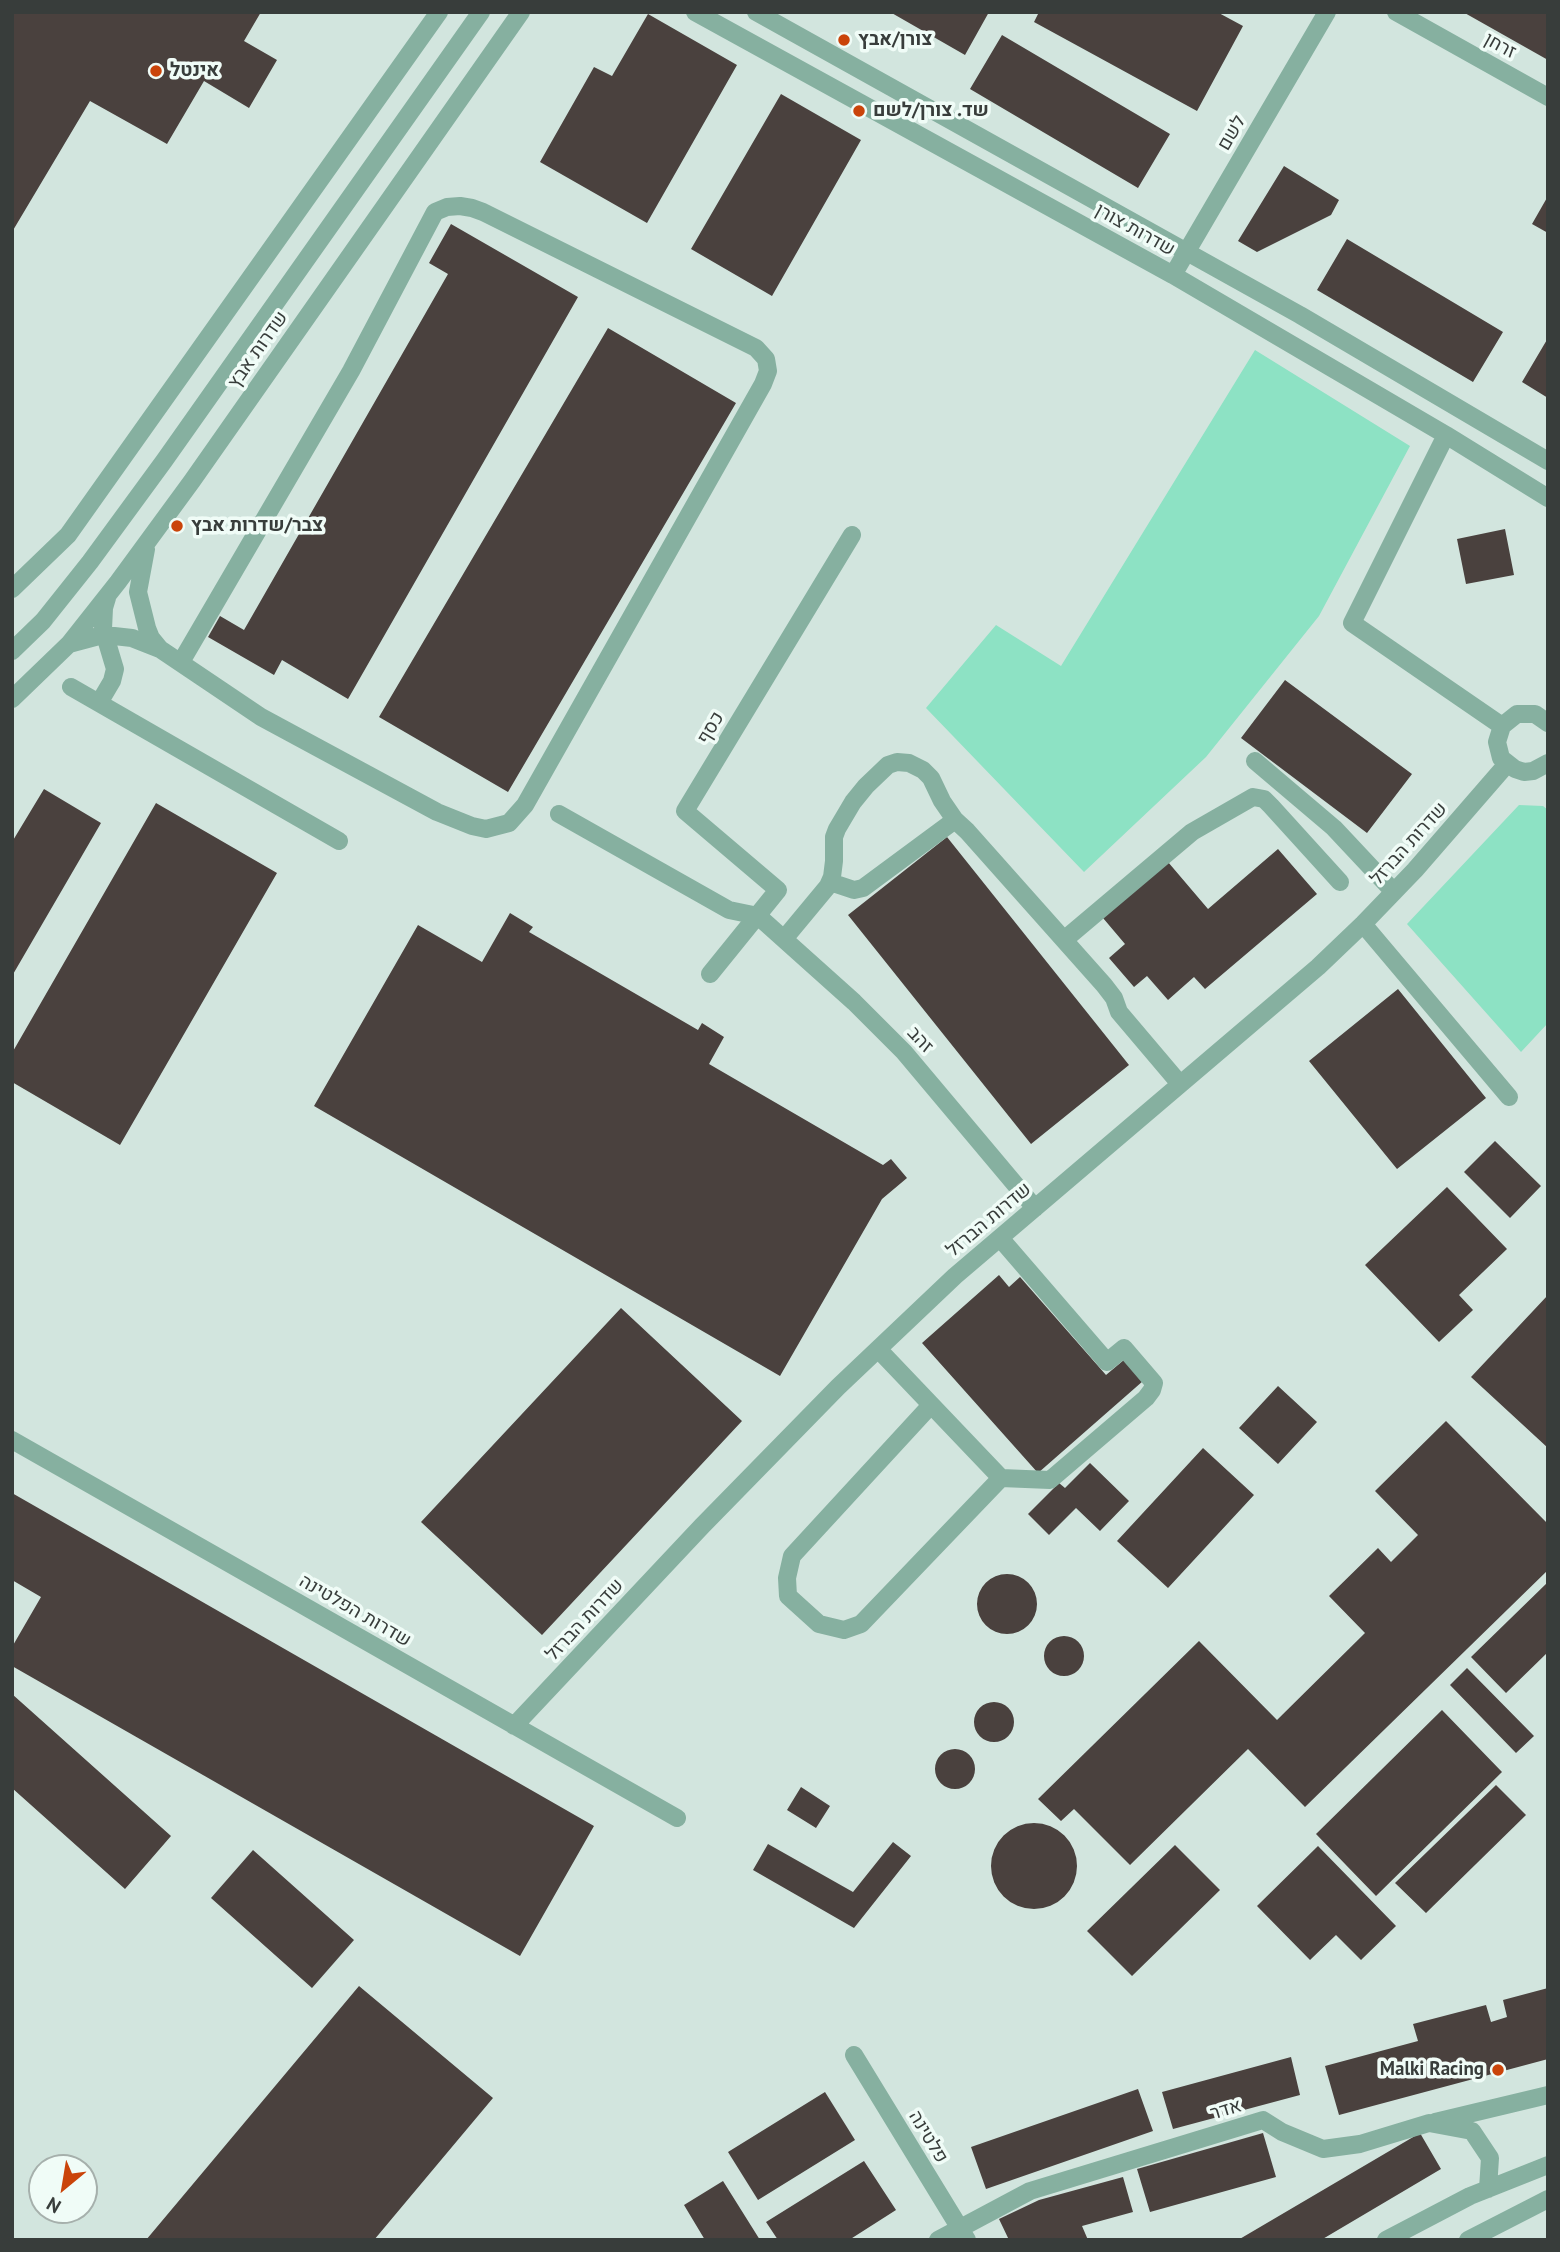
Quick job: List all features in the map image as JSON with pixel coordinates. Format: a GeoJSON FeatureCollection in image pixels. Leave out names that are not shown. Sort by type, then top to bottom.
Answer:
{"type":"FeatureCollection","features":[{"type":"Feature","properties":{"kind":"street"},"geometry":{"type":"LineString","coordinates":[[12,589],[68,535],[439,12]]}},
{"type":"Feature","properties":{"kind":"street","name":"שדרות אבץ"},"geometry":{"type":"LineString","coordinates":[[12,651],[43,621],[90,562],[481,12]]}},
{"type":"Feature","properties":{"kind":"street","name":"שדרות אבץ"},"geometry":{"type":"LineString","coordinates":[[12,699],[77,642],[521,12]]}},
{"type":"Feature","properties":{"kind":"street","name":"שדרות צורן"},"geometry":{"type":"LineString","coordinates":[[695,12],[1173,275],[1548,498]]}},
{"type":"Feature","properties":{"kind":"street","name":"שדרות צורן"},"geometry":{"type":"LineString","coordinates":[[756,12],[1300,315],[1548,461]]}},
{"type":"Feature","properties":{"kind":"street","name":"לשם"},"geometry":{"type":"LineString","coordinates":[[1173,275],[1327,12]]}},
{"type":"Feature","properties":{"kind":"street","name":"זרחן"},"geometry":{"type":"LineString","coordinates":[[1396,12],[1548,97]]}},
{"type":"Feature","properties":{"kind":"street"},"geometry":{"type":"LineString","coordinates":[[77,642],[105,636],[132,638],[160,649],[261,717],[437,812],[472,826],[486,828],[509,823],[525,806],[763,384],[768,371],[766,359],[756,348],[483,212],[460,206],[435,212],[351,371],[181,662]]}},
{"type":"Feature","properties":{"kind":"street"},"geometry":{"type":"LineString","coordinates":[[1446,435],[1352,623],[1502,726]]}},
{"type":"Feature","properties":{"kind":"street","name":"כסף"},"geometry":{"type":"LineString","coordinates":[[758,916],[778,890],[685,811],[852,535]]}},
{"type":"Feature","properties":{"kind":"street"},"geometry":{"type":"LineString","coordinates":[[148,540],[138,592],[147,628],[160,649]]}},
{"type":"Feature","properties":{"kind":"street"},"geometry":{"type":"LineString","coordinates":[[99,703],[114,676],[102,619],[109,594]]}},
{"type":"Feature","properties":{"kind":"street"},"geometry":{"type":"LineString","coordinates":[[77,642],[101,644],[112,657]]}},
{"type":"Feature","properties":{"kind":"street"},"geometry":{"type":"LineString","coordinates":[[71,687],[340,841]]}},
{"type":"Feature","properties":{"kind":"street"},"geometry":{"type":"LineString","coordinates":[[1546,717],[1517,714],[1502,726],[1498,733],[1498,750],[1507,764],[1524,772],[1546,767]]}},
{"type":"Feature","properties":{"kind":"street"},"geometry":{"type":"LineString","coordinates":[[1255,761],[1334,828],[1394,892]]}},
{"type":"Feature","properties":{"kind":"street"},"geometry":{"type":"LineString","coordinates":[[784,939],[830,882],[837,828],[860,794],[888,765],[897,762],[909,763],[932,778],[942,801],[955,820],[1104,985],[1114,998],[1119,1012],[1180,1084]]}},
{"type":"Feature","properties":{"kind":"street","name":"שדרות הברזל"},"geometry":{"type":"LineString","coordinates":[[514,1726],[838,1387],[955,1276],[1318,967],[1394,892],[1507,764]]}},
{"type":"Feature","properties":{"kind":"street"},"geometry":{"type":"LineString","coordinates":[[1064,940],[1192,832],[1253,797],[1264,799],[1340,882]]}},
{"type":"Feature","properties":{"kind":"street"},"geometry":{"type":"LineString","coordinates":[[559,814],[729,910],[758,916],[710,974]]}},
{"type":"Feature","properties":{"kind":"street"},"geometry":{"type":"LineString","coordinates":[[830,882],[854,890],[863,888],[955,820]]}},
{"type":"Feature","properties":{"kind":"street","name":"זהב"},"geometry":{"type":"LineString","coordinates":[[758,916],[854,1002],[904,1052],[1035,1208]]}},
{"type":"Feature","properties":{"kind":"street"},"geometry":{"type":"LineString","coordinates":[[1363,924],[1509,1097]]}},
{"type":"Feature","properties":{"kind":"street"},"geometry":{"type":"LineString","coordinates":[[878,1349],[1001,1478],[1050,1480],[1146,1398],[1154,1383],[1124,1348],[1107,1362],[1000,1237]]}},
{"type":"Feature","properties":{"kind":"street"},"geometry":{"type":"LineString","coordinates":[[931,1405],[792,1556],[787,1578],[788,1596],[819,1624],[844,1630],[861,1624],[1001,1478]]}},
{"type":"Feature","properties":{"kind":"street","name":"שדרות הפלטינה"},"geometry":{"type":"LineString","coordinates":[[12,1440],[677,1818]]}},
{"type":"Feature","properties":{"kind":"street","name":"פלטינה"},"geometry":{"type":"LineString","coordinates":[[854,2055],[964,2234]]}},
{"type":"Feature","properties":{"kind":"street"},"geometry":{"type":"LineString","coordinates":[[1429,2123],[1548,2095]]}},
{"type":"Feature","properties":{"kind":"street","name":"אדר"},"geometry":{"type":"LineString","coordinates":[[939,2240],[964,2234],[1030,2191],[1263,2120],[1282,2132],[1323,2149],[1360,2144],[1429,2123],[1472,2131],[1490,2158],[1488,2189]]}},
{"type":"Feature","properties":{"kind":"street"},"geometry":{"type":"LineString","coordinates":[[1386,2240],[1488,2189],[1548,2165]]}},
{"type":"Feature","properties":{"kind":"street"},"geometry":{"type":"LineString","coordinates":[[1468,2240],[1548,2199]]}},
{"type":"Feature","properties":{"kind":"shaded area"},"geometry":{"type":"Polygon","coordinates":[[[12,12],[1548,12],[1548,2240],[12,2240],[12,12]]]}},
{"type":"Feature","properties":{"kind":"green space"},"geometry":{"type":"Polygon","coordinates":[[[1255,350],[1410,446],[1319,616],[1206,757],[1084,872],[926,708],[996,625],[1061,666],[1255,350]]]}},
{"type":"Feature","properties":{"kind":"green space"},"geometry":{"type":"Polygon","coordinates":[[[1519,805],[1543,806],[1548,810],[1548,1023],[1521,1052],[1407,924],[1519,805]]]}},
{"type":"Feature","properties":{"kind":"building","name":"אינטל"},"geometry":{"type":"Polygon","coordinates":[[[12,12],[261,12],[244,41],[277,60],[249,108],[204,81],[167,144],[90,101],[12,232],[12,12]]]}},
{"type":"Feature","properties":{"kind":"building"},"geometry":{"type":"Polygon","coordinates":[[[890,12],[989,12],[965,55],[890,12]]]}},
{"type":"Feature","properties":{"kind":"building"},"geometry":{"type":"Polygon","coordinates":[[[1039,12],[1217,12],[1243,26],[1197,111],[1034,22],[1039,12]]]}},
{"type":"Feature","properties":{"kind":"building"},"geometry":{"type":"Polygon","coordinates":[[[1463,12],[1548,12],[1548,60],[1463,12]]]}},
{"type":"Feature","properties":{"kind":"building"},"geometry":{"type":"Polygon","coordinates":[[[648,14],[737,65],[647,223],[540,162],[594,67],[612,76],[648,14]]]}},
{"type":"Feature","properties":{"kind":"building"},"geometry":{"type":"Polygon","coordinates":[[[1002,35],[1170,134],[1138,188],[970,89],[1002,35]]]}},
{"type":"Feature","properties":{"kind":"building"},"geometry":{"type":"Polygon","coordinates":[[[781,94],[861,140],[772,296],[691,249],[781,94]]]}},
{"type":"Feature","properties":{"kind":"building"},"geometry":{"type":"Polygon","coordinates":[[[1284,166],[1339,200],[1331,215],[1257,252],[1238,241],[1284,166]]]}},
{"type":"Feature","properties":{"kind":"building"},"geometry":{"type":"Polygon","coordinates":[[[1548,196],[1548,233],[1532,224],[1548,196]]]}},
{"type":"Feature","properties":{"kind":"building"},"geometry":{"type":"Polygon","coordinates":[[[451,224],[578,297],[348,699],[282,660],[274,675],[208,637],[220,616],[244,630],[448,274],[429,263],[451,224]]]}},
{"type":"Feature","properties":{"kind":"building"},"geometry":{"type":"Polygon","coordinates":[[[1347,239],[1503,332],[1473,382],[1317,290],[1347,239]]]}},
{"type":"Feature","properties":{"kind":"building"},"geometry":{"type":"Polygon","coordinates":[[[608,328],[736,403],[508,792],[379,717],[608,328]]]}},
{"type":"Feature","properties":{"kind":"building"},"geometry":{"type":"Polygon","coordinates":[[[1548,338],[1548,398],[1522,382],[1548,338]]]}},
{"type":"Feature","properties":{"kind":"building"},"geometry":{"type":"Polygon","coordinates":[[[1505,529],[1514,575],[1466,584],[1457,539],[1505,529]]]}},
{"type":"Feature","properties":{"kind":"building"},"geometry":{"type":"Polygon","coordinates":[[[1285,680],[1412,774],[1367,833],[1241,738],[1285,680]]]}},
{"type":"Feature","properties":{"kind":"building"},"geometry":{"type":"Polygon","coordinates":[[[44,789],[101,823],[12,976],[12,842],[44,789]]]}},
{"type":"Feature","properties":{"kind":"building"},"geometry":{"type":"Polygon","coordinates":[[[156,803],[277,873],[120,1145],[12,1082],[12,1053],[156,803]]]}},
{"type":"Feature","properties":{"kind":"building"},"geometry":{"type":"Polygon","coordinates":[[[947,837],[1129,1065],[1031,1144],[848,915],[947,837]]]}},
{"type":"Feature","properties":{"kind":"building"},"geometry":{"type":"Polygon","coordinates":[[[1278,849],[1317,894],[1205,989],[1194,977],[1168,1000],[1147,976],[1134,987],[1109,958],[1125,944],[1103,918],[1168,862],[1208,909],[1278,849]]]}},
{"type":"Feature","properties":{"kind":"building"},"geometry":{"type":"Polygon","coordinates":[[[510,913],[533,927],[529,932],[698,1030],[702,1023],[724,1037],[709,1064],[883,1165],[891,1159],[907,1178],[882,1199],[780,1376],[314,1106],[418,925],[482,962],[510,913]]]}},
{"type":"Feature","properties":{"kind":"building"},"geometry":{"type":"Polygon","coordinates":[[[1398,989],[1486,1098],[1397,1169],[1309,1061],[1398,989]]]}},
{"type":"Feature","properties":{"kind":"building"},"geometry":{"type":"Polygon","coordinates":[[[1495,1141],[1541,1186],[1510,1218],[1464,1172],[1495,1141]]]}},
{"type":"Feature","properties":{"kind":"building"},"geometry":{"type":"Polygon","coordinates":[[[1447,1187],[1507,1249],[1459,1295],[1473,1310],[1439,1342],[1365,1265],[1447,1187]]]}},
{"type":"Feature","properties":{"kind":"building"},"geometry":{"type":"Polygon","coordinates":[[[999,1275],[1009,1287],[1020,1277],[1106,1375],[1125,1359],[1143,1381],[1038,1473],[922,1343],[999,1275]]]}},
{"type":"Feature","properties":{"kind":"building"},"geometry":{"type":"Polygon","coordinates":[[[1548,1295],[1548,1448],[1471,1377],[1548,1295]]]}},
{"type":"Feature","properties":{"kind":"building"},"geometry":{"type":"Polygon","coordinates":[[[621,1308],[742,1421],[542,1635],[421,1522],[621,1308]]]}},
{"type":"Feature","properties":{"kind":"building"},"geometry":{"type":"Polygon","coordinates":[[[1278,1386],[1317,1422],[1278,1464],[1239,1428],[1278,1386]]]}},
{"type":"Feature","properties":{"kind":"building"},"geometry":{"type":"Polygon","coordinates":[[[1446,1421],[1548,1524],[1548,1570],[1305,1807],[1248,1749],[1130,1865],[1074,1809],[1061,1821],[1038,1799],[1199,1641],[1277,1720],[1365,1633],[1329,1596],[1378,1548],[1391,1562],[1418,1535],[1375,1491],[1446,1421]]]}},
{"type":"Feature","properties":{"kind":"building"},"geometry":{"type":"Polygon","coordinates":[[[1203,1448],[1254,1495],[1168,1588],[1117,1541],[1203,1448]]]}},
{"type":"Feature","properties":{"kind":"building"},"geometry":{"type":"Polygon","coordinates":[[[1090,1463],[1129,1501],[1100,1531],[1076,1508],[1049,1535],[1028,1514],[1059,1483],[1065,1488],[1090,1463]]]}},
{"type":"Feature","properties":{"kind":"building"},"geometry":{"type":"Polygon","coordinates":[[[12,1493],[594,1826],[520,1956],[12,1666],[12,1647],[41,1597],[12,1580],[12,1493]]]}},
{"type":"Feature","properties":{"kind":"building"},"geometry":{"type":"Polygon","coordinates":[[[1001,1574],[1013,1574],[1032,1587],[1037,1604],[1035,1616],[1024,1629],[1013,1634],[1001,1634],[982,1621],[977,1610],[977,1598],[990,1579],[1001,1574]]]}},
{"type":"Feature","properties":{"kind":"building"},"geometry":{"type":"Polygon","coordinates":[[[1548,1582],[1548,1652],[1506,1693],[1471,1657],[1548,1582]]]}},
{"type":"Feature","properties":{"kind":"building"},"geometry":{"type":"Polygon","coordinates":[[[1064,1636],[1078,1642],[1084,1656],[1078,1670],[1064,1676],[1050,1670],[1044,1656],[1050,1642],[1064,1636]]]}},
{"type":"Feature","properties":{"kind":"building"},"geometry":{"type":"Polygon","coordinates":[[[1467,1668],[1534,1736],[1516,1753],[1450,1685],[1467,1668]]]}},
{"type":"Feature","properties":{"kind":"building"},"geometry":{"type":"Polygon","coordinates":[[[12,1694],[171,1836],[125,1889],[12,1788],[12,1694]]]}},
{"type":"Feature","properties":{"kind":"building"},"geometry":{"type":"Polygon","coordinates":[[[994,1702],[1008,1708],[1014,1722],[1008,1736],[994,1742],[980,1736],[974,1722],[980,1708],[994,1702]]]}},
{"type":"Feature","properties":{"kind":"building"},"geometry":{"type":"Polygon","coordinates":[[[1442,1710],[1502,1772],[1376,1896],[1316,1834],[1442,1710]]]}},
{"type":"Feature","properties":{"kind":"building"},"geometry":{"type":"Polygon","coordinates":[[[955,1749],[969,1755],[975,1769],[969,1783],[955,1789],[941,1783],[935,1769],[941,1755],[955,1749]]]}},
{"type":"Feature","properties":{"kind":"building"},"geometry":{"type":"Polygon","coordinates":[[[1496,1785],[1526,1815],[1426,1913],[1395,1883],[1496,1785]]]}},
{"type":"Feature","properties":{"kind":"building"},"geometry":{"type":"Polygon","coordinates":[[[801,1787],[830,1806],[816,1828],[787,1810],[801,1787]]]}},
{"type":"Feature","properties":{"kind":"building"},"geometry":{"type":"Polygon","coordinates":[[[1034,1823],[1058,1830],[1070,1842],[1077,1866],[1070,1890],[1058,1902],[1034,1909],[1010,1902],[998,1890],[991,1866],[998,1842],[1010,1830],[1034,1823]]]}},
{"type":"Feature","properties":{"kind":"building"},"geometry":{"type":"Polygon","coordinates":[[[893,1842],[911,1856],[854,1928],[753,1870],[768,1844],[853,1892],[893,1842]]]}},
{"type":"Feature","properties":{"kind":"building"},"geometry":{"type":"Polygon","coordinates":[[[1175,1845],[1220,1890],[1132,1976],[1087,1931],[1175,1845]]]}},
{"type":"Feature","properties":{"kind":"building"},"geometry":{"type":"Polygon","coordinates":[[[1318,1846],[1396,1926],[1361,1960],[1336,1935],[1310,1960],[1257,1906],[1318,1846]]]}},
{"type":"Feature","properties":{"kind":"building"},"geometry":{"type":"Polygon","coordinates":[[[253,1850],[354,1940],[312,1988],[211,1898],[253,1850]]]}},
{"type":"Feature","properties":{"kind":"building"},"geometry":{"type":"Polygon","coordinates":[[[359,1986],[493,2098],[374,2240],[146,2240],[359,1986]]]}},
{"type":"Feature","properties":{"kind":"building"},"geometry":{"type":"Polygon","coordinates":[[[1548,1988],[1548,2059],[1339,2115],[1325,2066],[1418,2041],[1413,2024],[1486,2005],[1491,2022],[1507,2017],[1503,2000],[1548,1988]]]}},
{"type":"Feature","properties":{"kind":"building"},"geometry":{"type":"Polygon","coordinates":[[[1291,2057],[1300,2095],[1173,2129],[1162,2092],[1291,2057]]]}},
{"type":"Feature","properties":{"kind":"building"},"geometry":{"type":"Polygon","coordinates":[[[1138,2089],[1153,2131],[986,2189],[971,2147],[1138,2089]]]}},
{"type":"Feature","properties":{"kind":"building"},"geometry":{"type":"Polygon","coordinates":[[[825,2092],[855,2140],[758,2200],[728,2152],[825,2092]]]}},
{"type":"Feature","properties":{"kind":"building"},"geometry":{"type":"Polygon","coordinates":[[[1263,2133],[1276,2177],[1150,2212],[1137,2169],[1263,2133]]]}},
{"type":"Feature","properties":{"kind":"building"},"geometry":{"type":"Polygon","coordinates":[[[1420,2133],[1441,2169],[1321,2240],[1238,2240],[1420,2133]]]}},
{"type":"Feature","properties":{"kind":"building"},"geometry":{"type":"Polygon","coordinates":[[[864,2161],[896,2210],[849,2240],[778,2240],[766,2222],[864,2161]]]}},
{"type":"Feature","properties":{"kind":"building"},"geometry":{"type":"Polygon","coordinates":[[[1123,2177],[1133,2212],[1082,2226],[1088,2240],[1009,2240],[999,2219],[1039,2200],[1123,2177]]]}},
{"type":"Feature","properties":{"kind":"building"},"geometry":{"type":"Polygon","coordinates":[[[723,2181],[760,2240],[705,2240],[684,2205],[723,2181]]]}},
{"type":"Feature","properties":{"kind":"place","name":"צורן/אבץ"},"geometry":{"type":"Point","coordinates":[844,40]}},
{"type":"Feature","properties":{"kind":"place","name":"אינטל"},"geometry":{"type":"Point","coordinates":[156,71]}},
{"type":"Feature","properties":{"kind":"place","name":"שד. צורן/לשם"},"geometry":{"type":"Point","coordinates":[859,111]}},
{"type":"Feature","properties":{"kind":"place","name":"צבר/שדרות אבץ"},"geometry":{"type":"Point","coordinates":[177,526]}},
{"type":"Feature","properties":{"kind":"place","name":"Malki Racing"},"geometry":{"type":"Point","coordinates":[1498,2070]}}]}
